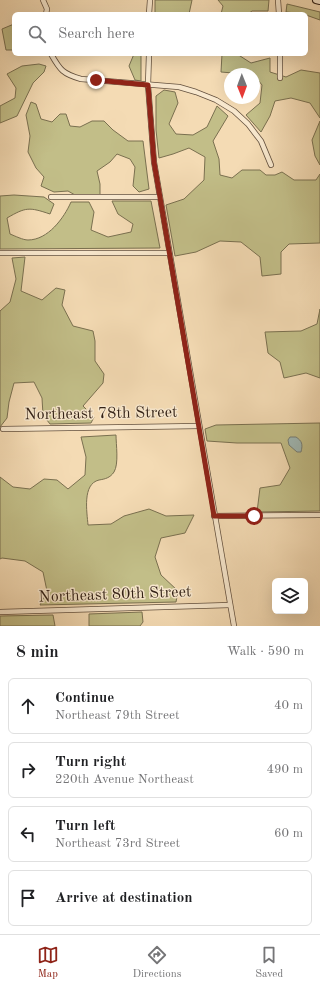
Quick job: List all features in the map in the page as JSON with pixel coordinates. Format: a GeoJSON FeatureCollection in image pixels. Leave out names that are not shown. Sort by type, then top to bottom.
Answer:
{"type":"FeatureCollection","features":[{"type":"Feature","properties":{"kind":"street"},"geometry":{"type":"LineString","coordinates":[[43,0],[47,9],[46,12]]}},
{"type":"Feature","properties":{"kind":"street"},"geometry":{"type":"LineString","coordinates":[[149,12],[150,0]]}},
{"type":"Feature","properties":{"kind":"street"},"geometry":{"type":"LineString","coordinates":[[278,0],[279,12]]}},
{"type":"Feature","properties":{"kind":"street"},"geometry":{"type":"LineString","coordinates":[[316,0],[320,1]]}},
{"type":"Feature","properties":{"kind":"street"},"geometry":{"type":"LineString","coordinates":[[52,56],[62,72],[69,76],[81,79],[178,87],[216,100],[234,111],[248,124],[261,141],[271,165]]}},
{"type":"Feature","properties":{"kind":"street"},"geometry":{"type":"LineString","coordinates":[[149,56],[148,85],[154,162],[159,197],[234,626]]}},
{"type":"Feature","properties":{"kind":"street"},"geometry":{"type":"LineString","coordinates":[[280,56],[280,78]]}},
{"type":"Feature","properties":{"kind":"street"},"geometry":{"type":"LineString","coordinates":[[51,197],[159,197]]}},
{"type":"Feature","properties":{"kind":"street"},"geometry":{"type":"LineString","coordinates":[[0,253],[169,253]]}},
{"type":"Feature","properties":{"kind":"street","name":"Northeast 78th Street"},"geometry":{"type":"LineString","coordinates":[[4,429],[198,426]]}},
{"type":"Feature","properties":{"kind":"street"},"geometry":{"type":"LineString","coordinates":[[214,516],[320,515]]}},
{"type":"Feature","properties":{"kind":"street","name":"Northeast 80th Street"},"geometry":{"type":"LineString","coordinates":[[0,612],[230,605]]}},
{"type":"Feature","properties":{"kind":"shaded area"},"geometry":{"type":"Polygon","coordinates":[[[155,0],[192,0],[189,12],[155,12],[155,0]]]}},
{"type":"Feature","properties":{"kind":"shaded area"},"geometry":{"type":"Polygon","coordinates":[[[218,0],[269,0],[268,11],[222,12],[223,6],[218,0]]]}},
{"type":"Feature","properties":{"kind":"shaded area"},"geometry":{"type":"Polygon","coordinates":[[[287,4],[320,12],[320,20],[308,16],[308,12],[286,12],[287,4]]]}},
{"type":"Feature","properties":{"kind":"shaded area"},"geometry":{"type":"Polygon","coordinates":[[[12,25],[12,50],[6,50],[2,29],[12,25]]]}},
{"type":"Feature","properties":{"kind":"shaded area"},"geometry":{"type":"Polygon","coordinates":[[[133,56],[141,56],[141,81],[135,80],[129,66],[133,56]]]}},
{"type":"Feature","properties":{"kind":"shaded area"},"geometry":{"type":"Polygon","coordinates":[[[222,56],[240,56],[251,63],[270,58],[270,72],[286,77],[301,70],[320,73],[320,118],[310,103],[291,98],[275,101],[270,116],[261,132],[246,115],[260,104],[262,85],[260,82],[260,68],[224,68],[224,72],[221,72],[222,56]]]}},
{"type":"Feature","properties":{"kind":"shaded area"},"geometry":{"type":"Polygon","coordinates":[[[39,64],[46,66],[44,72],[33,83],[17,116],[0,123],[0,106],[15,98],[16,88],[7,74],[22,66],[39,64]]]}},
{"type":"Feature","properties":{"kind":"shaded area"},"geometry":{"type":"Polygon","coordinates":[[[164,90],[175,92],[178,103],[169,124],[176,134],[193,135],[207,127],[217,106],[228,116],[213,141],[219,159],[220,175],[232,178],[242,170],[260,170],[266,175],[275,175],[282,172],[294,180],[316,180],[320,174],[320,243],[289,244],[281,252],[281,274],[262,276],[260,257],[241,242],[220,241],[196,252],[175,256],[166,205],[184,199],[204,180],[205,157],[189,148],[159,158],[156,130],[156,96],[164,90]]]}},
{"type":"Feature","properties":{"kind":"shaded area"},"geometry":{"type":"Polygon","coordinates":[[[31,102],[36,104],[41,119],[52,122],[60,114],[66,114],[70,126],[80,127],[92,121],[104,121],[128,141],[143,141],[149,189],[139,192],[133,186],[135,167],[130,159],[117,154],[110,162],[97,171],[100,184],[100,195],[75,195],[68,191],[54,192],[41,186],[44,177],[36,168],[28,152],[30,136],[26,115],[31,102]]]}},
{"type":"Feature","properties":{"kind":"shaded area"},"geometry":{"type":"Polygon","coordinates":[[[320,121],[320,165],[315,156],[312,140],[320,121]]]}},
{"type":"Feature","properties":{"kind":"shaded area"},"geometry":{"type":"Polygon","coordinates":[[[14,195],[44,197],[54,204],[50,214],[28,209],[7,218],[10,234],[21,239],[28,240],[35,239],[49,232],[60,221],[71,202],[89,202],[94,212],[91,230],[108,237],[131,232],[133,224],[118,214],[112,201],[151,201],[160,248],[0,249],[0,196],[14,195]]]}},
{"type":"Feature","properties":{"kind":"shaded area"},"geometry":{"type":"Polygon","coordinates":[[[25,257],[21,291],[42,300],[56,288],[65,290],[62,305],[73,326],[93,331],[95,341],[95,361],[104,374],[103,383],[83,406],[94,417],[91,423],[50,424],[43,415],[42,398],[34,382],[14,383],[7,418],[0,427],[0,311],[10,302],[16,279],[12,258],[25,257]]]}},
{"type":"Feature","properties":{"kind":"shaded area"},"geometry":{"type":"Polygon","coordinates":[[[320,309],[320,378],[306,373],[284,378],[280,362],[268,353],[265,332],[301,331],[317,324],[320,309]]]}},
{"type":"Feature","properties":{"kind":"shaded area"},"geometry":{"type":"Polygon","coordinates":[[[320,423],[320,511],[257,512],[260,488],[280,485],[290,468],[281,443],[207,441],[205,429],[216,425],[320,423]]]}},
{"type":"Feature","properties":{"kind":"shaded area"},"geometry":{"type":"Polygon","coordinates":[[[116,435],[116,468],[111,476],[99,480],[90,487],[87,499],[88,525],[111,524],[124,516],[149,509],[166,516],[194,515],[185,533],[161,538],[155,557],[161,575],[178,591],[176,602],[40,605],[47,591],[43,572],[25,561],[0,559],[0,477],[13,487],[30,489],[44,479],[57,480],[68,489],[85,475],[86,457],[81,437],[116,435]]]}},
{"type":"Feature","properties":{"kind":"shaded area"},"geometry":{"type":"Polygon","coordinates":[[[142,612],[143,622],[140,626],[89,626],[89,614],[142,612]]]}},
{"type":"Feature","properties":{"kind":"shaded area"},"geometry":{"type":"Polygon","coordinates":[[[53,615],[55,626],[0,626],[0,616],[53,615]]]}},
{"type":"Feature","properties":{"kind":"water"},"geometry":{"type":"Polygon","coordinates":[[[290,437],[296,437],[301,441],[301,452],[297,452],[289,445],[288,440],[290,437]]]}},
{"type":"Feature","properties":{"kind":"route"},"geometry":{"type":"LineString","coordinates":[[96,80],[148,85],[154,162],[214,516],[254,516]]}}]}
